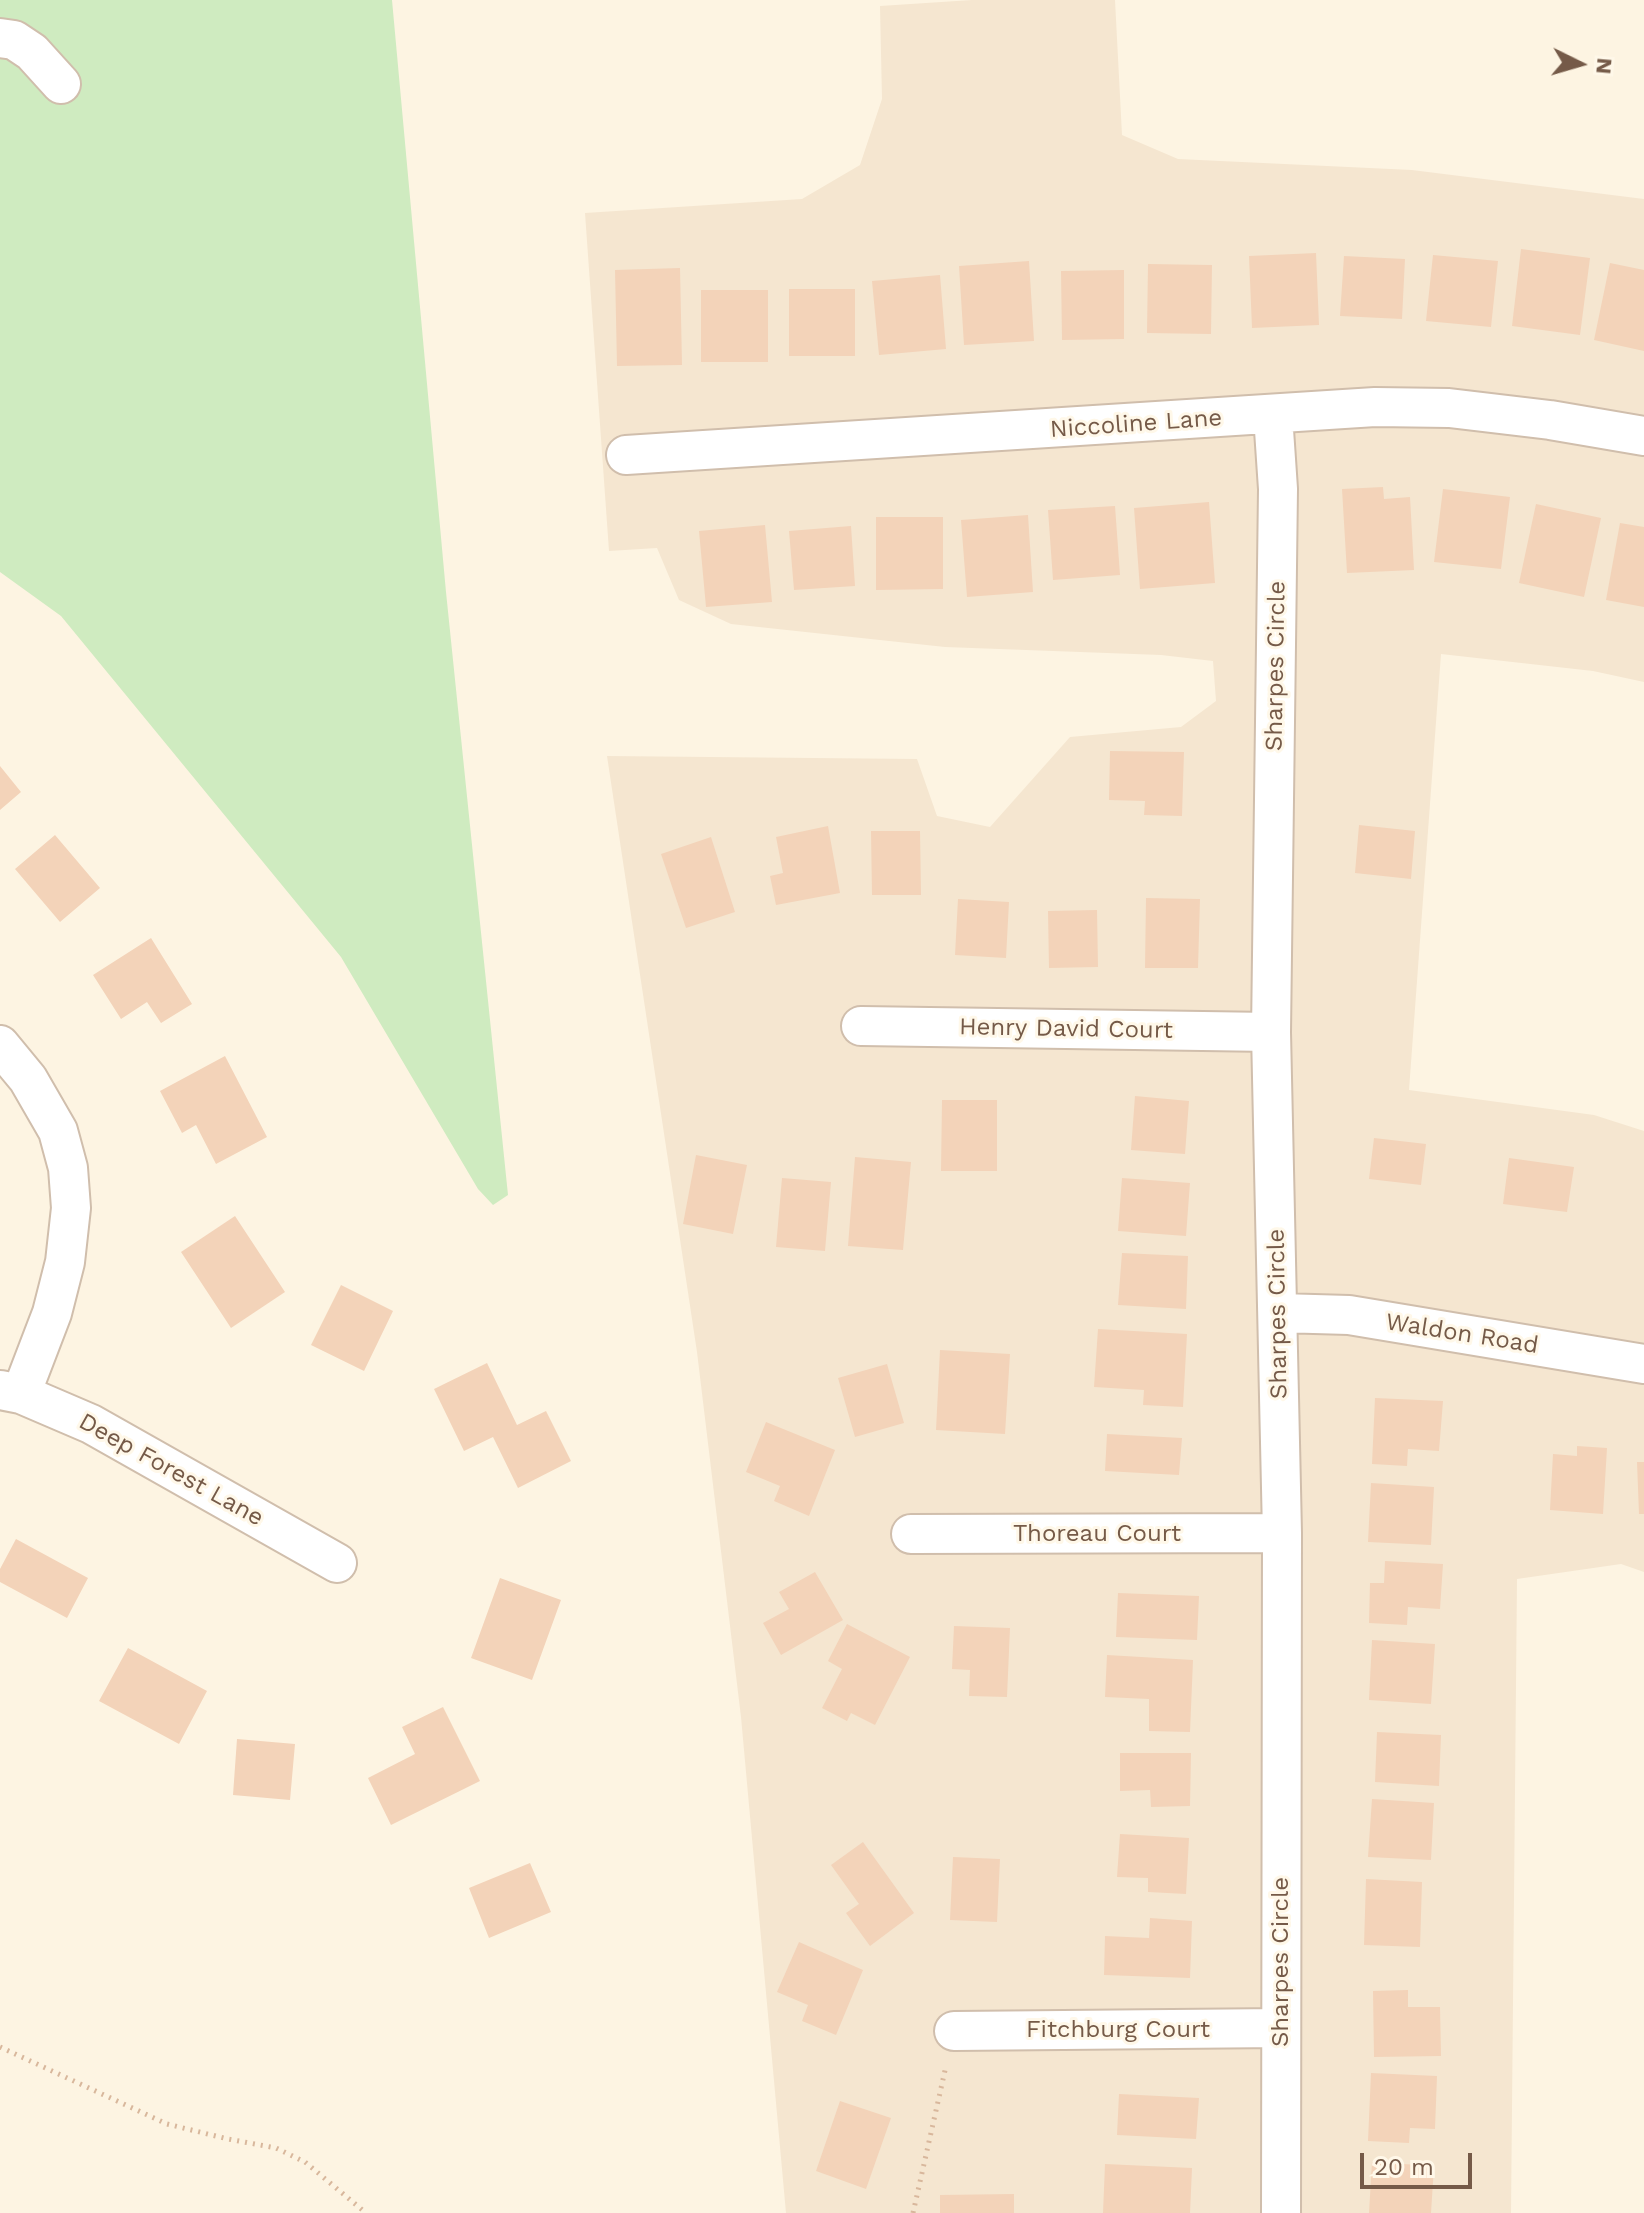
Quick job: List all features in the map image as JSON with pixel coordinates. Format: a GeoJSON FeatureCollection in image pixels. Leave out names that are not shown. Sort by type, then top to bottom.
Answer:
{"type":"FeatureCollection","features":[{"type":"Feature","properties":{"kind":"street"},"geometry":{"type":"LineString","coordinates":[[0,38],[14,40],[32,52],[61,84]]}},
{"type":"Feature","properties":{"kind":"street","name":"Niccoline Lane"},"geometry":{"type":"LineString","coordinates":[[626,455],[1375,407],[1449,408],[1550,420],[1644,436]]}},
{"type":"Feature","properties":{"kind":"street","name":"Sharpes Circle"},"geometry":{"type":"LineString","coordinates":[[1273,415],[1278,489],[1271,1032],[1282,1533],[1281,2213]]}},
{"type":"Feature","properties":{"kind":"street","name":"Henry David Court"},"geometry":{"type":"LineString","coordinates":[[861,1026],[1271,1032]]}},
{"type":"Feature","properties":{"kind":"street"},"geometry":{"type":"LineString","coordinates":[[0,1045],[28,1079],[58,1131],[68,1168],[71,1208],[65,1262],[52,1313],[10,1392]]}},
{"type":"Feature","properties":{"kind":"street","name":"Waldon Road"},"geometry":{"type":"LineString","coordinates":[[1279,1313],[1349,1315],[1644,1364]]}},
{"type":"Feature","properties":{"kind":"street","name":"Deep Forest Lane"},"geometry":{"type":"LineString","coordinates":[[10,1392],[91,1424],[337,1563]]}},
{"type":"Feature","properties":{"kind":"street","name":"Thoreau Court"},"geometry":{"type":"LineString","coordinates":[[911,1534],[1282,1533]]}},
{"type":"Feature","properties":{"kind":"street","name":"Fitchburg Court"},"geometry":{"type":"LineString","coordinates":[[954,2031],[1281,2028]]}},
{"type":"Feature","properties":{"kind":"path"},"geometry":{"type":"LineString","coordinates":[[0,2047],[167,2124],[276,2148],[305,2162],[366,2213]]}},
{"type":"Feature","properties":{"kind":"path"},"geometry":{"type":"LineString","coordinates":[[913,2213],[943,2082]]}},
{"type":"Feature","properties":{"kind":"shaded area"},"geometry":{"type":"Polygon","coordinates":[[[972,0],[1115,0],[1122,135],[1178,159],[1412,170],[1644,199],[1644,682],[1593,671],[1441,654],[1409,1090],[1594,1115],[1644,1131],[1644,1572],[1621,1564],[1517,1579],[1511,2213],[786,2213],[741,1717],[697,1352],[607,756],[917,759],[937,816],[990,827],[1070,737],[1181,727],[1216,701],[1213,661],[1161,655],[945,647],[731,624],[679,600],[657,548],[609,551],[585,213],[802,199],[860,165],[882,99],[880,6],[972,0]]]}},
{"type":"Feature","properties":{"kind":"green space"},"geometry":{"type":"Polygon","coordinates":[[[0,0],[392,0],[446,592],[508,1195],[493,1205],[478,1189],[341,957],[61,616],[0,572],[0,0]]]}},
{"type":"Feature","properties":{"kind":"building"},"geometry":{"type":"Polygon","coordinates":[[[1521,249],[1590,258],[1580,335],[1512,326],[1521,249]]]}},
{"type":"Feature","properties":{"kind":"building"},"geometry":{"type":"Polygon","coordinates":[[[1316,253],[1319,325],[1252,328],[1249,256],[1316,253]]]}},
{"type":"Feature","properties":{"kind":"building"},"geometry":{"type":"Polygon","coordinates":[[[1433,255],[1498,261],[1491,327],[1426,321],[1433,255]]]}},
{"type":"Feature","properties":{"kind":"building"},"geometry":{"type":"Polygon","coordinates":[[[1344,256],[1405,259],[1402,319],[1340,316],[1344,256]]]}},
{"type":"Feature","properties":{"kind":"building"},"geometry":{"type":"Polygon","coordinates":[[[1029,261],[1034,341],[964,345],[959,266],[1029,261]]]}},
{"type":"Feature","properties":{"kind":"building"},"geometry":{"type":"Polygon","coordinates":[[[1610,263],[1644,270],[1644,351],[1594,340],[1610,263]]]}},
{"type":"Feature","properties":{"kind":"building"},"geometry":{"type":"Polygon","coordinates":[[[1148,264],[1212,265],[1211,334],[1147,333],[1148,264]]]}},
{"type":"Feature","properties":{"kind":"building"},"geometry":{"type":"Polygon","coordinates":[[[680,268],[682,365],[617,366],[615,270],[680,268]]]}},
{"type":"Feature","properties":{"kind":"building"},"geometry":{"type":"Polygon","coordinates":[[[1124,270],[1124,339],[1062,340],[1061,271],[1124,270]]]}},
{"type":"Feature","properties":{"kind":"building"},"geometry":{"type":"Polygon","coordinates":[[[940,275],[946,349],[879,355],[872,281],[940,275]]]}},
{"type":"Feature","properties":{"kind":"building"},"geometry":{"type":"Polygon","coordinates":[[[789,289],[855,289],[855,356],[789,356],[789,289]]]}},
{"type":"Feature","properties":{"kind":"building"},"geometry":{"type":"Polygon","coordinates":[[[701,290],[768,290],[768,362],[701,362],[701,290]]]}},
{"type":"Feature","properties":{"kind":"building"},"geometry":{"type":"Polygon","coordinates":[[[1383,487],[1384,499],[1410,497],[1414,570],[1347,573],[1342,489],[1383,487]]]}},
{"type":"Feature","properties":{"kind":"building"},"geometry":{"type":"Polygon","coordinates":[[[1443,489],[1510,497],[1501,569],[1434,562],[1443,489]]]}},
{"type":"Feature","properties":{"kind":"building"},"geometry":{"type":"Polygon","coordinates":[[[1209,502],[1215,583],[1140,589],[1134,508],[1209,502]]]}},
{"type":"Feature","properties":{"kind":"building"},"geometry":{"type":"Polygon","coordinates":[[[1536,504],[1601,518],[1584,597],[1519,583],[1536,504]]]}},
{"type":"Feature","properties":{"kind":"building"},"geometry":{"type":"Polygon","coordinates":[[[1115,506],[1120,575],[1053,580],[1048,510],[1115,506]]]}},
{"type":"Feature","properties":{"kind":"building"},"geometry":{"type":"Polygon","coordinates":[[[1028,515],[1033,592],[967,597],[961,520],[1028,515]]]}},
{"type":"Feature","properties":{"kind":"building"},"geometry":{"type":"Polygon","coordinates":[[[876,517],[943,517],[943,589],[876,590],[876,517]]]}},
{"type":"Feature","properties":{"kind":"building"},"geometry":{"type":"Polygon","coordinates":[[[1620,523],[1644,527],[1644,607],[1606,600],[1620,523]]]}},
{"type":"Feature","properties":{"kind":"building"},"geometry":{"type":"Polygon","coordinates":[[[765,525],[772,602],[706,607],[699,531],[765,525]]]}},
{"type":"Feature","properties":{"kind":"building"},"geometry":{"type":"Polygon","coordinates":[[[851,526],[855,586],[794,590],[789,531],[851,526]]]}},
{"type":"Feature","properties":{"kind":"building"},"geometry":{"type":"Polygon","coordinates":[[[1110,751],[1184,752],[1182,816],[1144,815],[1145,801],[1109,800],[1110,751]]]}},
{"type":"Feature","properties":{"kind":"building"},"geometry":{"type":"Polygon","coordinates":[[[0,766],[21,792],[0,810],[0,766]]]}},
{"type":"Feature","properties":{"kind":"building"},"geometry":{"type":"Polygon","coordinates":[[[1359,825],[1415,831],[1411,879],[1355,873],[1359,825]]]}},
{"type":"Feature","properties":{"kind":"building"},"geometry":{"type":"Polygon","coordinates":[[[828,826],[840,893],[776,905],[770,876],[783,873],[776,837],[828,826]]]}},
{"type":"Feature","properties":{"kind":"building"},"geometry":{"type":"Polygon","coordinates":[[[871,831],[920,831],[921,895],[872,895],[871,831]]]}},
{"type":"Feature","properties":{"kind":"building"},"geometry":{"type":"Polygon","coordinates":[[[55,835],[100,888],[60,922],[15,869],[55,835]]]}},
{"type":"Feature","properties":{"kind":"building"},"geometry":{"type":"Polygon","coordinates":[[[711,837],[735,912],[686,928],[661,854],[711,837]]]}},
{"type":"Feature","properties":{"kind":"building"},"geometry":{"type":"Polygon","coordinates":[[[1146,898],[1200,899],[1198,968],[1145,968],[1146,898]]]}},
{"type":"Feature","properties":{"kind":"building"},"geometry":{"type":"Polygon","coordinates":[[[958,899],[1009,902],[1006,958],[955,955],[958,899]]]}},
{"type":"Feature","properties":{"kind":"building"},"geometry":{"type":"Polygon","coordinates":[[[1097,910],[1098,967],[1049,968],[1048,911],[1097,910]]]}},
{"type":"Feature","properties":{"kind":"building"},"geometry":{"type":"Polygon","coordinates":[[[151,938],[192,1004],[161,1023],[147,1002],[121,1019],[93,975],[151,938]]]}},
{"type":"Feature","properties":{"kind":"building"},"geometry":{"type":"Polygon","coordinates":[[[225,1056],[267,1137],[216,1164],[196,1125],[182,1133],[160,1091],[225,1056]]]}},
{"type":"Feature","properties":{"kind":"building"},"geometry":{"type":"Polygon","coordinates":[[[1135,1096],[1189,1101],[1185,1154],[1131,1150],[1135,1096]]]}},
{"type":"Feature","properties":{"kind":"building"},"geometry":{"type":"Polygon","coordinates":[[[942,1100],[997,1100],[997,1171],[941,1171],[942,1100]]]}},
{"type":"Feature","properties":{"kind":"building"},"geometry":{"type":"Polygon","coordinates":[[[1374,1138],[1426,1144],[1421,1185],[1369,1179],[1374,1138]]]}},
{"type":"Feature","properties":{"kind":"building"},"geometry":{"type":"Polygon","coordinates":[[[696,1155],[747,1165],[733,1234],[683,1224],[696,1155]]]}},
{"type":"Feature","properties":{"kind":"building"},"geometry":{"type":"Polygon","coordinates":[[[855,1157],[911,1162],[903,1250],[848,1246],[855,1157]]]}},
{"type":"Feature","properties":{"kind":"building"},"geometry":{"type":"Polygon","coordinates":[[[1509,1158],[1574,1167],[1567,1212],[1503,1204],[1509,1158]]]}},
{"type":"Feature","properties":{"kind":"building"},"geometry":{"type":"Polygon","coordinates":[[[782,1178],[831,1182],[825,1251],[776,1247],[782,1178]]]}},
{"type":"Feature","properties":{"kind":"building"},"geometry":{"type":"Polygon","coordinates":[[[1122,1178],[1190,1183],[1186,1236],[1118,1231],[1122,1178]]]}},
{"type":"Feature","properties":{"kind":"building"},"geometry":{"type":"Polygon","coordinates":[[[235,1216],[285,1292],[231,1328],[181,1252],[235,1216]]]}},
{"type":"Feature","properties":{"kind":"building"},"geometry":{"type":"Polygon","coordinates":[[[1122,1253],[1188,1256],[1186,1309],[1118,1305],[1122,1253]]]}},
{"type":"Feature","properties":{"kind":"building"},"geometry":{"type":"Polygon","coordinates":[[[341,1285],[393,1311],[364,1371],[311,1345],[341,1285]]]}},
{"type":"Feature","properties":{"kind":"building"},"geometry":{"type":"Polygon","coordinates":[[[1098,1329],[1187,1334],[1183,1407],[1143,1405],[1144,1390],[1094,1387],[1098,1329]]]}},
{"type":"Feature","properties":{"kind":"building"},"geometry":{"type":"Polygon","coordinates":[[[940,1350],[1010,1354],[1005,1434],[936,1430],[940,1350]]]}},
{"type":"Feature","properties":{"kind":"building"},"geometry":{"type":"Polygon","coordinates":[[[487,1363],[517,1425],[546,1411],[571,1461],[518,1488],[493,1437],[464,1451],[434,1389],[487,1363]]]}},
{"type":"Feature","properties":{"kind":"building"},"geometry":{"type":"Polygon","coordinates":[[[887,1364],[904,1423],[855,1437],[838,1378],[887,1364]]]}},
{"type":"Feature","properties":{"kind":"building"},"geometry":{"type":"Polygon","coordinates":[[[1375,1398],[1443,1401],[1439,1451],[1408,1449],[1407,1466],[1372,1464],[1375,1398]]]}},
{"type":"Feature","properties":{"kind":"building"},"geometry":{"type":"Polygon","coordinates":[[[766,1422],[835,1450],[809,1516],[774,1501],[780,1486],[746,1472],[766,1422]]]}},
{"type":"Feature","properties":{"kind":"building"},"geometry":{"type":"Polygon","coordinates":[[[1107,1434],[1182,1438],[1179,1475],[1105,1471],[1107,1434]]]}},
{"type":"Feature","properties":{"kind":"building"},"geometry":{"type":"Polygon","coordinates":[[[1577,1446],[1607,1448],[1603,1514],[1550,1510],[1553,1454],[1577,1456],[1577,1446]]]}},
{"type":"Feature","properties":{"kind":"building"},"geometry":{"type":"Polygon","coordinates":[[[1637,1462],[1644,1462],[1644,1514],[1639,1514],[1637,1462]]]}},
{"type":"Feature","properties":{"kind":"building"},"geometry":{"type":"Polygon","coordinates":[[[1371,1483],[1434,1487],[1431,1545],[1368,1542],[1371,1483]]]}},
{"type":"Feature","properties":{"kind":"building"},"geometry":{"type":"Polygon","coordinates":[[[16,1539],[88,1578],[67,1618],[0,1582],[0,1569],[16,1539]]]}},
{"type":"Feature","properties":{"kind":"building"},"geometry":{"type":"Polygon","coordinates":[[[1385,1561],[1443,1564],[1440,1609],[1408,1607],[1407,1625],[1369,1623],[1370,1583],[1384,1583],[1385,1561]]]}},
{"type":"Feature","properties":{"kind":"building"},"geometry":{"type":"Polygon","coordinates":[[[815,1572],[843,1620],[781,1655],[763,1623],[789,1609],[779,1592],[815,1572]]]}},
{"type":"Feature","properties":{"kind":"building"},"geometry":{"type":"Polygon","coordinates":[[[500,1578],[561,1600],[532,1680],[471,1658],[500,1578]]]}},
{"type":"Feature","properties":{"kind":"building"},"geometry":{"type":"Polygon","coordinates":[[[1118,1593],[1199,1596],[1197,1640],[1116,1637],[1118,1593]]]}},
{"type":"Feature","properties":{"kind":"building"},"geometry":{"type":"Polygon","coordinates":[[[847,1624],[910,1657],[875,1725],[851,1713],[847,1721],[822,1708],[842,1669],[828,1661],[847,1624]]]}},
{"type":"Feature","properties":{"kind":"building"},"geometry":{"type":"Polygon","coordinates":[[[954,1626],[1010,1628],[1007,1697],[969,1696],[970,1670],[952,1669],[954,1626]]]}},
{"type":"Feature","properties":{"kind":"building"},"geometry":{"type":"Polygon","coordinates":[[[1372,1640],[1435,1644],[1431,1704],[1369,1700],[1372,1640]]]}},
{"type":"Feature","properties":{"kind":"building"},"geometry":{"type":"Polygon","coordinates":[[[128,1648],[207,1691],[179,1744],[99,1701],[128,1648]]]}},
{"type":"Feature","properties":{"kind":"building"},"geometry":{"type":"Polygon","coordinates":[[[1107,1655],[1193,1660],[1190,1732],[1149,1731],[1149,1699],[1105,1697],[1107,1655]]]}},
{"type":"Feature","properties":{"kind":"building"},"geometry":{"type":"Polygon","coordinates":[[[443,1707],[480,1781],[391,1825],[368,1778],[415,1754],[402,1727],[443,1707]]]}},
{"type":"Feature","properties":{"kind":"building"},"geometry":{"type":"Polygon","coordinates":[[[1377,1732],[1441,1735],[1439,1786],[1375,1782],[1377,1732]]]}},
{"type":"Feature","properties":{"kind":"building"},"geometry":{"type":"Polygon","coordinates":[[[237,1739],[295,1744],[290,1800],[233,1795],[237,1739]]]}},
{"type":"Feature","properties":{"kind":"building"},"geometry":{"type":"Polygon","coordinates":[[[1120,1753],[1191,1753],[1190,1806],[1151,1807],[1150,1790],[1120,1791],[1120,1753]]]}},
{"type":"Feature","properties":{"kind":"building"},"geometry":{"type":"Polygon","coordinates":[[[1372,1799],[1434,1803],[1431,1860],[1368,1857],[1372,1799]]]}},
{"type":"Feature","properties":{"kind":"building"},"geometry":{"type":"Polygon","coordinates":[[[1120,1834],[1189,1838],[1186,1894],[1148,1892],[1148,1878],[1117,1877],[1120,1834]]]}},
{"type":"Feature","properties":{"kind":"building"},"geometry":{"type":"Polygon","coordinates":[[[863,1842],[914,1913],[870,1946],[846,1913],[859,1904],[831,1865],[863,1842]]]}},
{"type":"Feature","properties":{"kind":"building"},"geometry":{"type":"Polygon","coordinates":[[[953,1857],[1000,1859],[997,1922],[950,1920],[953,1857]]]}},
{"type":"Feature","properties":{"kind":"building"},"geometry":{"type":"Polygon","coordinates":[[[530,1863],[551,1912],[489,1938],[469,1888],[530,1863]]]}},
{"type":"Feature","properties":{"kind":"building"},"geometry":{"type":"Polygon","coordinates":[[[1366,1879],[1422,1882],[1420,1947],[1364,1945],[1366,1879]]]}},
{"type":"Feature","properties":{"kind":"building"},"geometry":{"type":"Polygon","coordinates":[[[1150,1918],[1192,1921],[1190,1978],[1104,1975],[1105,1936],[1149,1938],[1150,1918]]]}},
{"type":"Feature","properties":{"kind":"building"},"geometry":{"type":"Polygon","coordinates":[[[799,1942],[863,1970],[836,2035],[802,2021],[808,2005],[777,1992],[799,1942]]]}},
{"type":"Feature","properties":{"kind":"building"},"geometry":{"type":"Polygon","coordinates":[[[1408,1990],[1408,2007],[1440,2007],[1441,2056],[1374,2057],[1373,1991],[1408,1990]]]}},
{"type":"Feature","properties":{"kind":"building"},"geometry":{"type":"Polygon","coordinates":[[[1371,2073],[1437,2076],[1435,2129],[1410,2128],[1409,2143],[1368,2141],[1371,2073]]]}},
{"type":"Feature","properties":{"kind":"building"},"geometry":{"type":"Polygon","coordinates":[[[1119,2094],[1199,2098],[1196,2139],[1117,2135],[1119,2094]]]}},
{"type":"Feature","properties":{"kind":"building"},"geometry":{"type":"Polygon","coordinates":[[[840,2101],[891,2118],[866,2189],[816,2171],[840,2101]]]}},
{"type":"Feature","properties":{"kind":"building"},"geometry":{"type":"Polygon","coordinates":[[[1372,2162],[1434,2166],[1431,2213],[1369,2213],[1372,2162]]]}},
{"type":"Feature","properties":{"kind":"building"},"geometry":{"type":"Polygon","coordinates":[[[1105,2164],[1192,2168],[1190,2213],[1103,2213],[1105,2164]]]}},
{"type":"Feature","properties":{"kind":"building"},"geometry":{"type":"Polygon","coordinates":[[[1014,2194],[1014,2213],[940,2213],[940,2195],[1014,2194]]]}}]}
